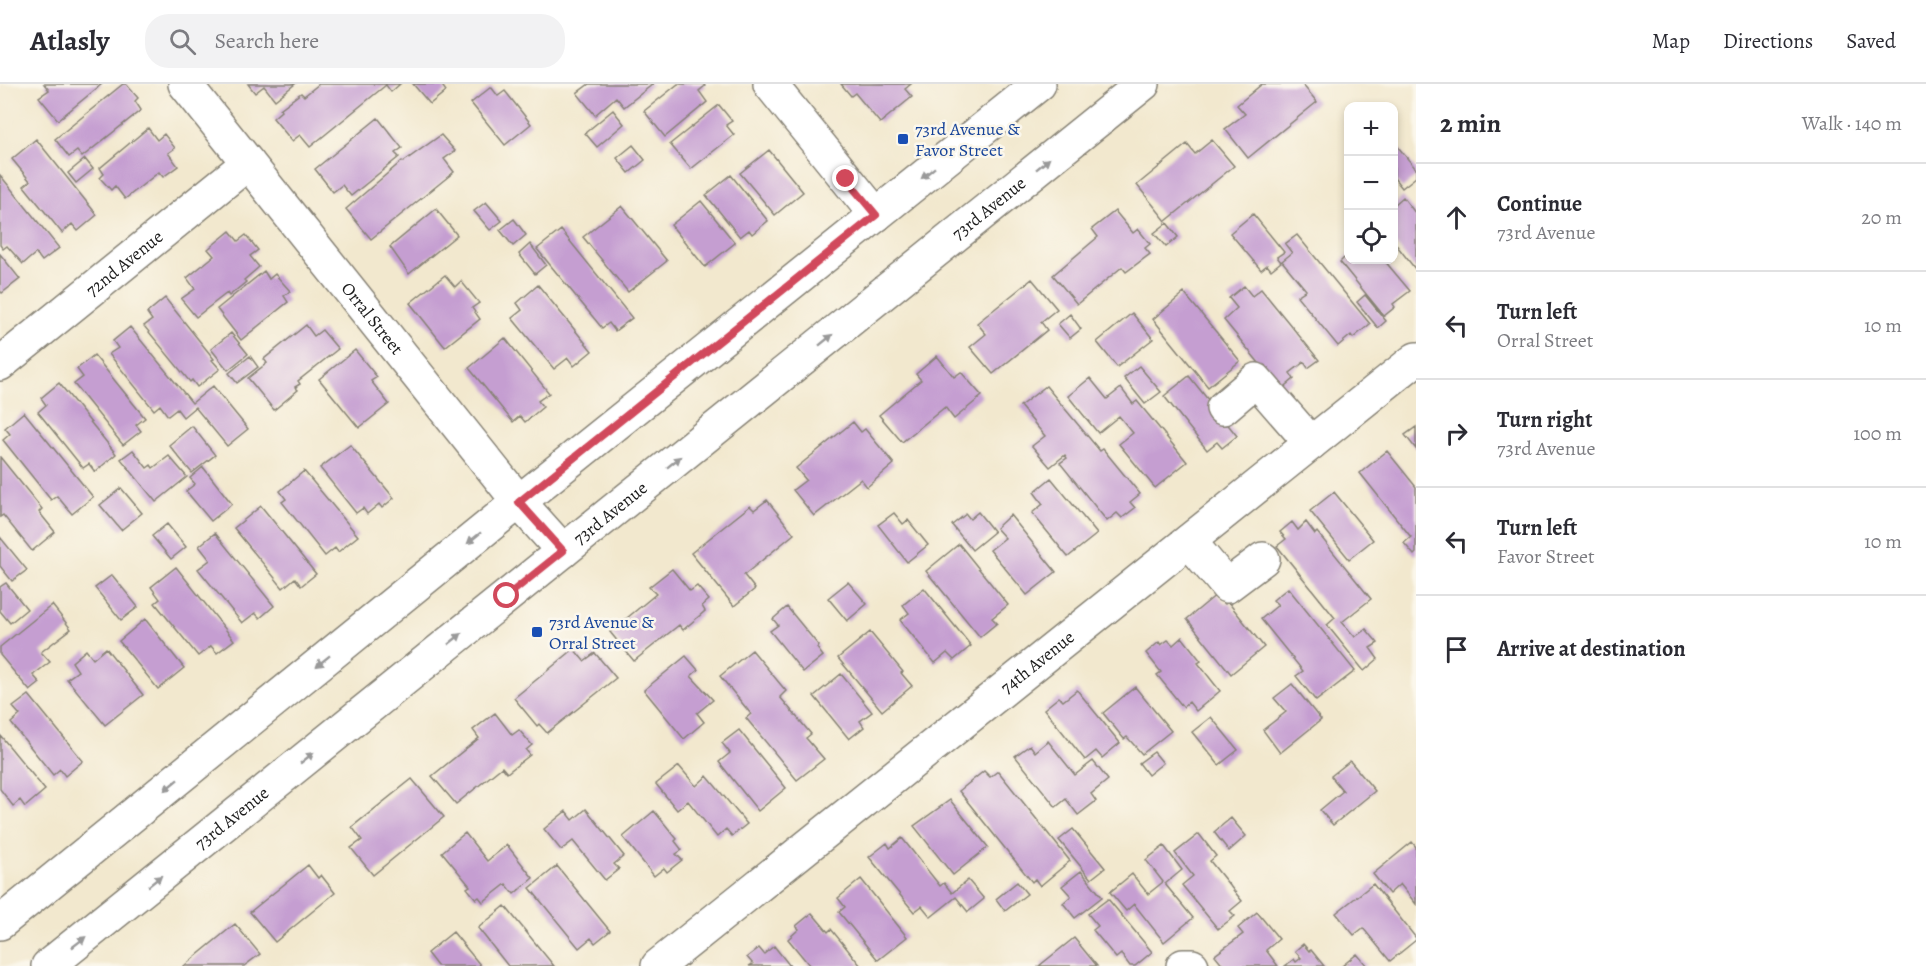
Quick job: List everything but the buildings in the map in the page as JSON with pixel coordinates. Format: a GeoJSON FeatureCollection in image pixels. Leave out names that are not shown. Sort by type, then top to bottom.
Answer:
{"type":"FeatureCollection","features":[{"type":"Feature","properties":{"kind":"main road","name":"Orral Street"},"geometry":{"type":"LineString","coordinates":[[185,84],[519,502],[563,551]]}},
{"type":"Feature","properties":{"kind":"main road"},"geometry":{"type":"LineString","coordinates":[[770,84],[876,215]]}},
{"type":"Feature","properties":{"kind":"main road"},"geometry":{"type":"LineString","coordinates":[[0,923],[1039,84]]}},
{"type":"Feature","properties":{"kind":"main road","name":"73rd Avenue"},"geometry":{"type":"LineString","coordinates":[[48,966],[1143,84]]}},
{"type":"Feature","properties":{"kind":"main road","name":"72nd Avenue"},"geometry":{"type":"LineString","coordinates":[[0,364],[248,163]]}},
{"type":"Feature","properties":{"kind":"main road","name":"74th Avenue"},"geometry":{"type":"LineString","coordinates":[[658,966],[1416,359]]}},
{"type":"Feature","properties":{"kind":"main road"},"geometry":{"type":"LineString","coordinates":[[1223,408],[1256,380],[1311,443]]}},
{"type":"Feature","properties":{"kind":"main road"},"geometry":{"type":"LineString","coordinates":[[1189,541],[1227,586],[1263,559]]}},
{"type":"Feature","properties":{"kind":"main road"},"geometry":{"type":"LineString","coordinates":[[1183,966],[1192,966]]}},
{"type":"Feature","properties":{"kind":"place","name":"73rd Avenue & Favor Street"},"geometry":{"type":"Point","coordinates":[903,139]}},
{"type":"Feature","properties":{"kind":"place","name":"73rd Avenue & Orral Street"},"geometry":{"type":"Point","coordinates":[537,632]}},
{"type":"Feature","properties":{"kind":"route"},"geometry":{"type":"LineString","coordinates":[[507,596],[563,551],[519,502],[876,215],[846,179]]}}]}
